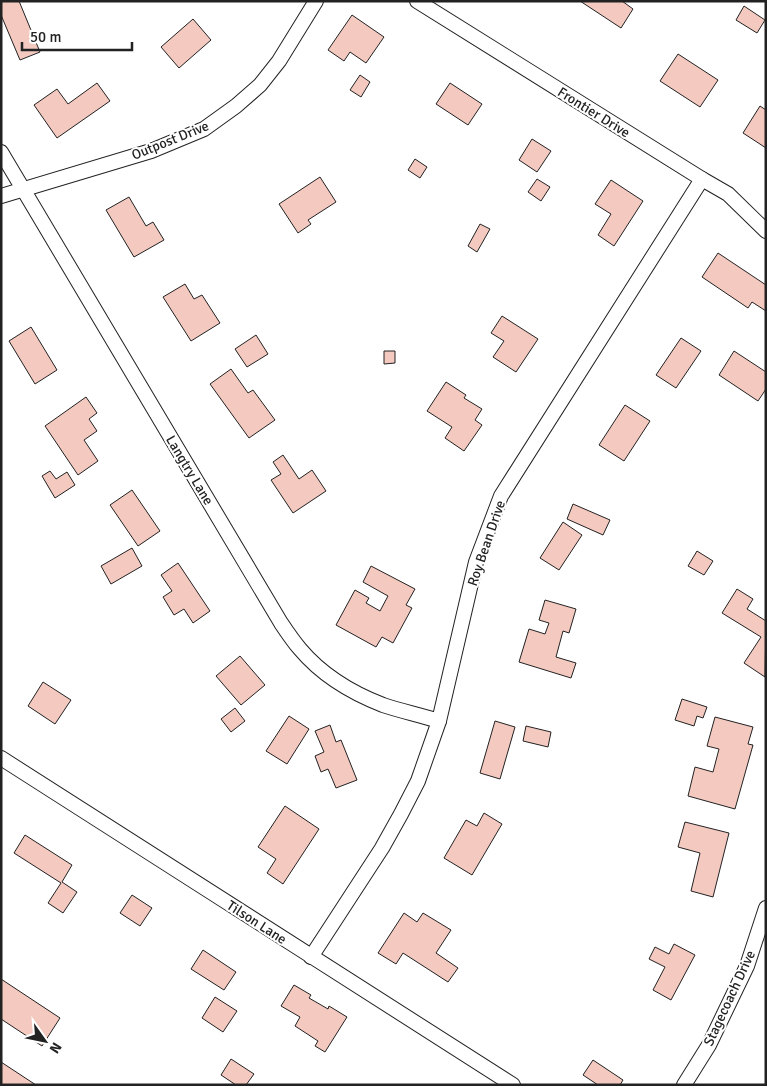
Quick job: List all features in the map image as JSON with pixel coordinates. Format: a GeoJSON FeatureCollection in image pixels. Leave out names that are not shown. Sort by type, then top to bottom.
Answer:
{"type":"FeatureCollection","features":[{"type":"Feature","properties":{"kind":"street","name":"Outpost Drive"},"geometry":{"type":"LineString","coordinates":[[1,196],[151,150],[204,129],[236,106],[260,85],[279,61],[316,1]]}},
{"type":"Feature","properties":{"kind":"street","name":"Frontier Drive"},"geometry":{"type":"LineString","coordinates":[[417,1],[728,194],[766,231]]}},
{"type":"Feature","properties":{"kind":"street","name":"Langtry Lane"},"geometry":{"type":"LineString","coordinates":[[1,152],[276,615],[300,649],[337,682],[383,705],[439,721]]}},
{"type":"Feature","properties":{"kind":"street","name":"Roy Bean Drive"},"geometry":{"type":"LineString","coordinates":[[311,957],[382,848],[418,781],[439,721],[476,562],[501,496],[702,179]]}},
{"type":"Feature","properties":{"kind":"street","name":"Tilson Lane"},"geometry":{"type":"LineString","coordinates":[[1,758],[513,1085]]}},
{"type":"Feature","properties":{"kind":"street","name":"Stagecoach Drive"},"geometry":{"type":"LineString","coordinates":[[684,1085],[709,1045],[747,966],[766,908]]}},
{"type":"Feature","properties":{"kind":"building"},"geometry":{"type":"Polygon","coordinates":[[[1,1],[19,1],[40,52],[20,60],[1,15],[1,1]]]}},
{"type":"Feature","properties":{"kind":"building"},"geometry":{"type":"Polygon","coordinates":[[[580,1],[622,1],[633,9],[621,28],[580,1]]]}},
{"type":"Feature","properties":{"kind":"building"},"geometry":{"type":"Polygon","coordinates":[[[744,6],[765,20],[757,33],[736,20],[744,6]]]}},
{"type":"Feature","properties":{"kind":"building"},"geometry":{"type":"Polygon","coordinates":[[[352,15],[384,37],[366,63],[350,52],[344,61],[328,50],[352,15]]]}},
{"type":"Feature","properties":{"kind":"building"},"geometry":{"type":"Polygon","coordinates":[[[193,19],[211,40],[179,68],[161,47],[193,19]]]}},
{"type":"Feature","properties":{"kind":"building"},"geometry":{"type":"Polygon","coordinates":[[[678,54],[718,80],[700,107],[660,81],[678,54]]]}},
{"type":"Feature","properties":{"kind":"building"},"geometry":{"type":"Polygon","coordinates":[[[360,75],[370,82],[361,97],[350,90],[360,75]]]}},
{"type":"Feature","properties":{"kind":"building"},"geometry":{"type":"Polygon","coordinates":[[[97,83],[110,101],[57,138],[34,105],[57,89],[68,104],[97,83]]]}},
{"type":"Feature","properties":{"kind":"building"},"geometry":{"type":"Polygon","coordinates":[[[450,83],[482,104],[468,125],[436,104],[450,83]]]}},
{"type":"Feature","properties":{"kind":"building"},"geometry":{"type":"Polygon","coordinates":[[[760,106],[766,110],[766,148],[743,133],[760,106]]]}},
{"type":"Feature","properties":{"kind":"building"},"geometry":{"type":"Polygon","coordinates":[[[532,139],[551,151],[537,172],[519,160],[532,139]]]}},
{"type":"Feature","properties":{"kind":"building"},"geometry":{"type":"Polygon","coordinates":[[[415,159],[427,167],[420,178],[408,170],[415,159]]]}},
{"type":"Feature","properties":{"kind":"building"},"geometry":{"type":"Polygon","coordinates":[[[320,177],[336,202],[308,220],[311,224],[298,233],[279,204],[320,177]]]}},
{"type":"Feature","properties":{"kind":"building"},"geometry":{"type":"Polygon","coordinates":[[[537,179],[550,187],[541,201],[528,192],[537,179]]]}},
{"type":"Feature","properties":{"kind":"building"},"geometry":{"type":"Polygon","coordinates":[[[611,180],[643,201],[614,246],[598,235],[611,214],[595,204],[611,180]]]}},
{"type":"Feature","properties":{"kind":"building"},"geometry":{"type":"Polygon","coordinates":[[[129,197],[146,226],[153,222],[164,240],[134,257],[106,210],[129,197]]]}},
{"type":"Feature","properties":{"kind":"building"},"geometry":{"type":"Polygon","coordinates":[[[480,224],[490,229],[477,252],[468,246],[480,224]]]}},
{"type":"Feature","properties":{"kind":"building"},"geometry":{"type":"Polygon","coordinates":[[[718,253],[766,285],[766,311],[752,302],[748,308],[702,277],[718,253]]]}},
{"type":"Feature","properties":{"kind":"building"},"geometry":{"type":"Polygon","coordinates":[[[185,284],[194,299],[202,295],[220,323],[191,341],[163,297],[185,284]]]}},
{"type":"Feature","properties":{"kind":"building"},"geometry":{"type":"Polygon","coordinates":[[[502,316],[538,339],[516,372],[493,357],[504,341],[491,333],[502,316]]]}},
{"type":"Feature","properties":{"kind":"building"},"geometry":{"type":"Polygon","coordinates":[[[31,327],[57,370],[35,384],[9,341],[31,327]]]}},
{"type":"Feature","properties":{"kind":"building"},"geometry":{"type":"Polygon","coordinates":[[[256,335],[268,354],[247,367],[235,349],[256,335]]]}},
{"type":"Feature","properties":{"kind":"building"},"geometry":{"type":"Polygon","coordinates":[[[681,338],[701,351],[676,388],[656,375],[681,338]]]}},
{"type":"Feature","properties":{"kind":"building"},"geometry":{"type":"Polygon","coordinates":[[[384,351],[395,351],[395,363],[384,364],[384,351]]]}},
{"type":"Feature","properties":{"kind":"building"},"geometry":{"type":"Polygon","coordinates":[[[734,351],[766,372],[766,389],[758,401],[719,375],[734,351]]]}},
{"type":"Feature","properties":{"kind":"building"},"geometry":{"type":"Polygon","coordinates":[[[231,369],[248,393],[253,390],[275,420],[249,438],[210,384],[231,369]]]}},
{"type":"Feature","properties":{"kind":"building"},"geometry":{"type":"Polygon","coordinates":[[[446,382],[466,395],[464,398],[482,409],[475,420],[482,425],[464,451],[445,438],[452,427],[427,411],[446,382]]]}},
{"type":"Feature","properties":{"kind":"building"},"geometry":{"type":"Polygon","coordinates":[[[86,397],[97,413],[89,419],[97,431],[84,440],[98,461],[78,475],[45,426],[86,397]]]}},
{"type":"Feature","properties":{"kind":"building"},"geometry":{"type":"Polygon","coordinates":[[[625,405],[650,421],[624,461],[599,445],[625,405]]]}},
{"type":"Feature","properties":{"kind":"building"},"geometry":{"type":"Polygon","coordinates":[[[283,455],[299,479],[312,470],[326,491],[293,513],[271,480],[281,474],[273,462],[283,455]]]}},
{"type":"Feature","properties":{"kind":"building"},"geometry":{"type":"Polygon","coordinates":[[[50,471],[56,479],[67,472],[75,485],[55,498],[42,476],[50,471]]]}},
{"type":"Feature","properties":{"kind":"building"},"geometry":{"type":"Polygon","coordinates":[[[132,490],[160,531],[138,546],[110,505],[132,490]]]}},
{"type":"Feature","properties":{"kind":"building"},"geometry":{"type":"Polygon","coordinates":[[[573,504],[610,520],[603,535],[567,519],[573,504]]]}},
{"type":"Feature","properties":{"kind":"building"},"geometry":{"type":"Polygon","coordinates":[[[563,522],[582,535],[559,570],[540,558],[563,522]]]}},
{"type":"Feature","properties":{"kind":"building"},"geometry":{"type":"Polygon","coordinates":[[[132,548],[142,566],[111,584],[101,566],[132,548]]]}},
{"type":"Feature","properties":{"kind":"building"},"geometry":{"type":"Polygon","coordinates":[[[697,551],[713,561],[704,575],[688,566],[697,551]]]}},
{"type":"Feature","properties":{"kind":"building"},"geometry":{"type":"Polygon","coordinates":[[[178,563],[210,611],[193,623],[184,609],[174,615],[163,597],[172,591],[161,575],[178,563]]]}},
{"type":"Feature","properties":{"kind":"building"},"geometry":{"type":"Polygon","coordinates":[[[371,566],[415,589],[406,605],[412,608],[393,643],[382,637],[376,647],[336,625],[355,590],[369,598],[366,603],[380,611],[388,596],[363,582],[371,566]]]}},
{"type":"Feature","properties":{"kind":"building"},"geometry":{"type":"Polygon","coordinates":[[[737,589],[753,599],[747,609],[766,621],[765,677],[744,663],[761,637],[722,613],[737,589]]]}},
{"type":"Feature","properties":{"kind":"building"},"geometry":{"type":"Polygon","coordinates":[[[545,600],[576,609],[569,633],[563,631],[556,657],[576,663],[571,678],[519,662],[529,629],[545,634],[549,623],[539,620],[545,600]]]}},
{"type":"Feature","properties":{"kind":"building"},"geometry":{"type":"Polygon","coordinates":[[[240,656],[265,685],[241,705],[216,676],[240,656]]]}},
{"type":"Feature","properties":{"kind":"building"},"geometry":{"type":"Polygon","coordinates":[[[43,682],[71,700],[55,724],[28,706],[43,682]]]}},
{"type":"Feature","properties":{"kind":"building"},"geometry":{"type":"Polygon","coordinates":[[[682,699],[707,707],[703,718],[697,716],[694,726],[675,720],[682,699]]]}},
{"type":"Feature","properties":{"kind":"building"},"geometry":{"type":"Polygon","coordinates":[[[235,708],[245,721],[231,732],[221,719],[235,708]]]}},
{"type":"Feature","properties":{"kind":"building"},"geometry":{"type":"Polygon","coordinates":[[[289,716],[309,729],[287,764],[266,751],[289,716]]]}},
{"type":"Feature","properties":{"kind":"building"},"geometry":{"type":"Polygon","coordinates":[[[715,717],[753,727],[748,744],[753,745],[735,809],[688,796],[695,767],[713,772],[719,749],[707,746],[715,717]]]}},
{"type":"Feature","properties":{"kind":"building"},"geometry":{"type":"Polygon","coordinates":[[[495,721],[515,727],[500,779],[480,773],[495,721]]]}},
{"type":"Feature","properties":{"kind":"building"},"geometry":{"type":"Polygon","coordinates":[[[330,725],[336,742],[341,740],[357,780],[336,788],[328,769],[321,772],[315,756],[324,752],[315,731],[330,725]]]}},
{"type":"Feature","properties":{"kind":"building"},"geometry":{"type":"Polygon","coordinates":[[[526,726],[551,732],[548,747],[523,741],[526,726]]]}},
{"type":"Feature","properties":{"kind":"building"},"geometry":{"type":"Polygon","coordinates":[[[285,806],[319,829],[283,884],[267,873],[276,859],[258,847],[285,806]]]}},
{"type":"Feature","properties":{"kind":"building"},"geometry":{"type":"Polygon","coordinates":[[[484,813],[502,824],[472,875],[444,858],[466,820],[477,826],[484,813]]]}},
{"type":"Feature","properties":{"kind":"building"},"geometry":{"type":"Polygon","coordinates":[[[685,822],[729,833],[713,897],[691,891],[700,853],[678,847],[685,822]]]}},
{"type":"Feature","properties":{"kind":"building"},"geometry":{"type":"Polygon","coordinates":[[[25,835],[72,865],[62,882],[77,892],[63,913],[48,903],[61,883],[14,853],[25,835]]]}},
{"type":"Feature","properties":{"kind":"building"},"geometry":{"type":"Polygon","coordinates":[[[132,895],[152,908],[140,926],[120,913],[132,895]]]}},
{"type":"Feature","properties":{"kind":"building"},"geometry":{"type":"Polygon","coordinates":[[[404,913],[417,922],[423,913],[451,930],[436,953],[458,968],[448,982],[403,953],[396,964],[378,953],[404,913]]]}},
{"type":"Feature","properties":{"kind":"building"},"geometry":{"type":"Polygon","coordinates":[[[674,944],[695,955],[671,1000],[653,990],[665,967],[649,959],[655,947],[669,954],[674,944]]]}},
{"type":"Feature","properties":{"kind":"building"},"geometry":{"type":"Polygon","coordinates":[[[203,950],[236,972],[224,990],[191,969],[203,950]]]}},
{"type":"Feature","properties":{"kind":"building"},"geometry":{"type":"Polygon","coordinates":[[[1,979],[60,1018],[42,1046],[1,1019],[1,979]]]}},
{"type":"Feature","properties":{"kind":"building"},"geometry":{"type":"Polygon","coordinates":[[[294,985],[311,995],[309,998],[328,1009],[329,1006],[347,1017],[325,1052],[315,1046],[318,1041],[295,1026],[300,1017],[281,1006],[294,985]]]}},
{"type":"Feature","properties":{"kind":"building"},"geometry":{"type":"Polygon","coordinates":[[[215,997],[237,1011],[223,1032],[202,1018],[215,997]]]}},
{"type":"Feature","properties":{"kind":"building"},"geometry":{"type":"Polygon","coordinates":[[[231,1059],[254,1074],[246,1085],[236,1085],[221,1075],[231,1059]]]}},
{"type":"Feature","properties":{"kind":"building"},"geometry":{"type":"Polygon","coordinates":[[[593,1060],[623,1080],[620,1085],[598,1085],[583,1075],[593,1060]]]}},
{"type":"Feature","properties":{"kind":"building"},"geometry":{"type":"Polygon","coordinates":[[[1,1062],[36,1085],[1,1085],[1,1062]]]}}]}
